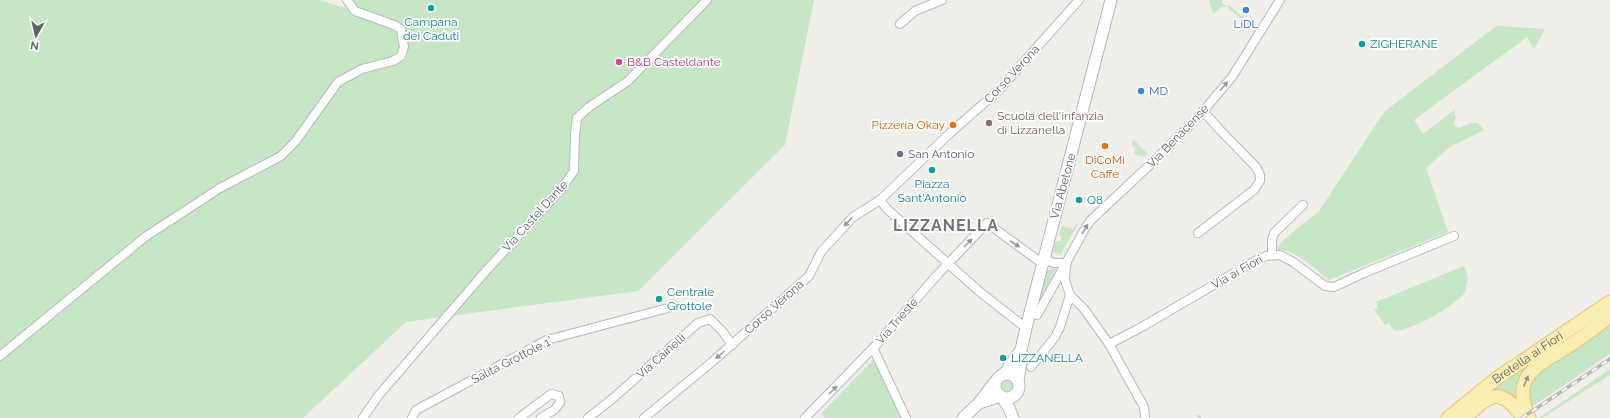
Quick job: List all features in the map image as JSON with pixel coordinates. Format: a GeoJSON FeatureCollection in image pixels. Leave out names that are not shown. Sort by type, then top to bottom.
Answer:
{"type":"FeatureCollection","features":[{"type":"Feature","properties":{"kind":"main road","name":"Via Abetone"},"geometry":{"type":"LineString","coordinates":[[1020,350],[1111,0]]}},
{"type":"Feature","properties":{"kind":"main road","name":"Bretella ai Fiori"},"geometry":{"type":"LineString","coordinates":[[1448,418],[1496,379],[1610,302]]}},
{"type":"Feature","properties":{"kind":"main road"},"geometry":{"type":"LineString","coordinates":[[1529,418],[1524,402],[1523,387],[1531,371],[1548,357],[1582,338],[1610,316]]}},
{"type":"Feature","properties":{"kind":"main road"},"geometry":{"type":"LineString","coordinates":[[963,418],[979,403],[998,377],[1004,374],[1020,350]]}},
{"type":"Feature","properties":{"kind":"main road"},"geometry":{"type":"LineString","coordinates":[[1013,418],[1016,394],[1019,388],[1018,381],[1021,362],[1020,350]]}},
{"type":"Feature","properties":{"kind":"main road"},"geometry":{"type":"LineString","coordinates":[[1004,374],[1014,376],[1018,381]]}},
{"type":"Feature","properties":{"kind":"main road"},"geometry":{"type":"LineString","coordinates":[[994,383],[995,390],[1009,408],[1013,418]]}},
{"type":"Feature","properties":{"kind":"main road"},"geometry":{"type":"LineString","coordinates":[[979,403],[1001,396],[1009,398],[1016,394]]}},
{"type":"Feature","properties":{"kind":"main road"},"geometry":{"type":"LineString","coordinates":[[1465,418],[1482,403],[1498,396],[1509,400],[1524,418]]}},
{"type":"Feature","properties":{"kind":"street"},"geometry":{"type":"LineString","coordinates":[[0,356],[145,237],[220,188],[281,156],[295,142],[338,82],[362,69],[393,60],[400,56],[404,47],[401,29],[355,11],[347,0]]}},
{"type":"Feature","properties":{"kind":"street","name":"Via Castel Dante"},"geometry":{"type":"LineString","coordinates":[[363,418],[378,396],[485,272],[561,189],[574,171],[577,118],[628,81],[707,0]]}},
{"type":"Feature","properties":{"kind":"street"},"geometry":{"type":"LineString","coordinates":[[900,24],[915,11],[942,0]]}},
{"type":"Feature","properties":{"kind":"street","name":"Corso Verona"},"geometry":{"type":"LineString","coordinates":[[649,416],[810,276],[821,252],[853,217],[880,200],[920,166],[949,134],[999,90],[1079,0]]}},
{"type":"Feature","properties":{"kind":"street","name":"Via Benacense"},"geometry":{"type":"LineString","coordinates":[[1037,314],[1091,220],[1156,159],[1203,111],[1232,77],[1280,0]]}},
{"type":"Feature","properties":{"kind":"street"},"geometry":{"type":"LineString","coordinates":[[1198,233],[1254,190],[1260,181],[1260,175],[1256,168],[1203,111]]}},
{"type":"Feature","properties":{"kind":"street"},"geometry":{"type":"LineString","coordinates":[[880,200],[887,209],[948,264],[996,305],[1026,328]]}},
{"type":"Feature","properties":{"kind":"street"},"geometry":{"type":"LineString","coordinates":[[1272,255],[1272,240],[1274,233],[1303,205]]}},
{"type":"Feature","properties":{"kind":"street","name":"Via Trieste"},"geometry":{"type":"LineString","coordinates":[[805,418],[873,348],[987,223],[1043,261]]}},
{"type":"Feature","properties":{"kind":"street","name":"Via ai Fiori"},"geometry":{"type":"LineString","coordinates":[[1109,344],[1140,328],[1253,262],[1272,255],[1280,255],[1285,257],[1325,286],[1334,287],[1454,236]]}},
{"type":"Feature","properties":{"kind":"street"},"geometry":{"type":"LineString","coordinates":[[1043,261],[1067,263],[1065,280],[1070,295],[1084,309],[1109,344],[1144,407],[1145,418]]}},
{"type":"Feature","properties":{"kind":"street"},"geometry":{"type":"LineString","coordinates":[[1031,367],[1055,337],[1070,295]]}},
{"type":"Feature","properties":{"kind":"street","name":"Salita Grottole 1°"},"geometry":{"type":"LineString","coordinates":[[412,418],[416,410],[547,340],[668,308]]}},
{"type":"Feature","properties":{"kind":"street","name":"Via Cainelli"},"geometry":{"type":"LineString","coordinates":[[588,418],[611,400],[698,323],[710,319],[723,332],[732,345]]}},
{"type":"Feature","properties":{"kind":"street"},"geometry":{"type":"LineString","coordinates":[[873,348],[906,418]]}},
{"type":"Feature","properties":{"kind":"street"},"geometry":{"type":"LineString","coordinates":[[519,418],[550,394],[559,396],[560,403],[558,406],[541,418]]}},
{"type":"Feature","properties":{"kind":"green space"},"geometry":{"type":"Polygon","coordinates":[[[0,0],[319,0],[355,11],[353,0],[814,0],[785,145],[638,291],[406,322],[303,418],[0,418],[0,0]]]}},
{"type":"Feature","properties":{"kind":"green space"},"geometry":{"type":"Polygon","coordinates":[[[1209,0],[1223,0],[1222,3],[1227,7],[1222,7],[1213,14],[1209,0]]]}},
{"type":"Feature","properties":{"kind":"green space"},"geometry":{"type":"Polygon","coordinates":[[[1229,5],[1253,26],[1253,29],[1227,7],[1229,5]]]}},
{"type":"Feature","properties":{"kind":"green space"},"geometry":{"type":"Polygon","coordinates":[[[1496,26],[1545,29],[1534,49],[1527,37],[1414,120],[1423,134],[1454,110],[1456,118],[1453,124],[1458,128],[1472,123],[1478,123],[1484,130],[1450,147],[1426,168],[1448,232],[1329,280],[1297,256],[1290,252],[1277,250],[1282,241],[1319,211],[1384,112],[1496,26]]]}},
{"type":"Feature","properties":{"kind":"green space"},"geometry":{"type":"Polygon","coordinates":[[[1133,139],[1148,154],[1145,157],[1134,154],[1136,147],[1132,146],[1133,139]]]}},
{"type":"Feature","properties":{"kind":"green space"},"geometry":{"type":"Polygon","coordinates":[[[1076,223],[1078,224],[1061,254],[1053,252],[1055,243],[1061,241],[1062,236],[1059,236],[1062,226],[1073,229],[1076,223]]]}},
{"type":"Feature","properties":{"kind":"green space"},"geometry":{"type":"Polygon","coordinates":[[[1464,266],[1468,277],[1465,293],[1442,311],[1412,327],[1394,331],[1389,323],[1385,325],[1374,309],[1378,308],[1376,302],[1464,266]]]}},
{"type":"Feature","properties":{"kind":"green space"},"geometry":{"type":"Polygon","coordinates":[[[1051,268],[1056,269],[1050,278],[1056,271],[1057,276],[1043,300],[1036,305],[1045,272],[1051,268]]]}},
{"type":"Feature","properties":{"kind":"green space"},"geometry":{"type":"Polygon","coordinates":[[[1610,308],[1610,312],[1544,357],[1519,407],[1488,394],[1610,308]]]}},
{"type":"Feature","properties":{"kind":"green space"},"geometry":{"type":"Polygon","coordinates":[[[1610,322],[1610,354],[1530,408],[1527,399],[1532,377],[1610,322]]]}},
{"type":"Feature","properties":{"kind":"green space"},"geometry":{"type":"Polygon","coordinates":[[[874,359],[902,418],[824,418],[821,414],[874,359]]]}},
{"type":"Feature","properties":{"kind":"green space"},"geometry":{"type":"Polygon","coordinates":[[[1610,369],[1610,375],[1542,418],[1539,418],[1610,369]]]}},
{"type":"Feature","properties":{"kind":"green space"},"geometry":{"type":"Polygon","coordinates":[[[1009,379],[1012,380],[1012,390],[1005,391],[1002,390],[1001,383],[1002,380],[1009,379]]]}},
{"type":"Feature","properties":{"kind":"railway"},"geometry":{"type":"LineString","coordinates":[[1522,418],[1610,359]]}},
{"type":"Feature","properties":{"kind":"place","name":"Campana dei Caduti"},"geometry":{"type":"Point","coordinates":[431,8]}},
{"type":"Feature","properties":{"kind":"place","name":"LiDL"},"geometry":{"type":"Point","coordinates":[1246,10]}},
{"type":"Feature","properties":{"kind":"place","name":"ZIGHERANE"},"geometry":{"type":"Point","coordinates":[1362,44]}},
{"type":"Feature","properties":{"kind":"place","name":"B&B Casteldante"},"geometry":{"type":"Point","coordinates":[619,62]}},
{"type":"Feature","properties":{"kind":"place","name":"MD"},"geometry":{"type":"Point","coordinates":[1141,91]}},
{"type":"Feature","properties":{"kind":"place","name":"Scuola dell'infanzia di Lizzanella"},"geometry":{"type":"Point","coordinates":[989,123]}},
{"type":"Feature","properties":{"kind":"place","name":"Pizzeria Okay"},"geometry":{"type":"Point","coordinates":[953,125]}},
{"type":"Feature","properties":{"kind":"place","name":"DiCoMi Caffè"},"geometry":{"type":"Point","coordinates":[1105,146]}},
{"type":"Feature","properties":{"kind":"place","name":"San Antonio"},"geometry":{"type":"Point","coordinates":[900,154]}},
{"type":"Feature","properties":{"kind":"place","name":"Piazza Sant'Antonio"},"geometry":{"type":"Point","coordinates":[932,170]}},
{"type":"Feature","properties":{"kind":"place","name":"Q8"},"geometry":{"type":"Point","coordinates":[1079,200]}},
{"type":"Feature","properties":{"kind":"place","name":"Centrale Grottole"},"geometry":{"type":"Point","coordinates":[659,299]}},
{"type":"Feature","properties":{"kind":"place","name":"LIZZANELLA"},"geometry":{"type":"Point","coordinates":[1003,358]}},
{"type":"Feature","properties":{"kind":"district","name":"LIZZANELLA"},"geometry":{"type":"Point","coordinates":[946,225]}}]}
